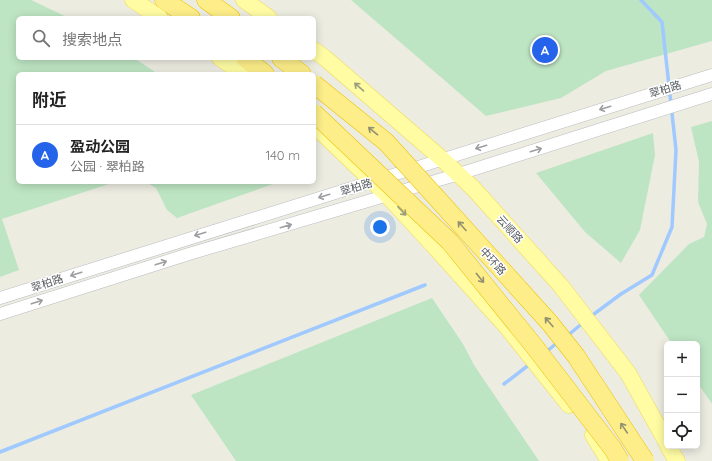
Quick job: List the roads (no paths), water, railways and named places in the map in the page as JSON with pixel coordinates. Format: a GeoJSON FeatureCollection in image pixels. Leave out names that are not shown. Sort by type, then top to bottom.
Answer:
{"type":"FeatureCollection","features":[{"type":"Feature","properties":{"kind":"highway"},"geometry":{"type":"LineString","coordinates":[[164,0],[188,16]]}},
{"type":"Feature","properties":{"kind":"highway"},"geometry":{"type":"LineString","coordinates":[[206,0],[228,16]]}},
{"type":"Feature","properties":{"kind":"highway"},"geometry":{"type":"LineString","coordinates":[[248,60],[262,72]]}},
{"type":"Feature","properties":{"kind":"highway"},"geometry":{"type":"LineString","coordinates":[[284,60],[299,72]]}},
{"type":"Feature","properties":{"kind":"highway","name":"中环路"},"geometry":{"type":"LineString","coordinates":[[316,86],[386,142],[549,322],[576,356],[645,461]]}},
{"type":"Feature","properties":{"kind":"highway","name":"中环路"},"geometry":{"type":"LineString","coordinates":[[316,115],[450,242],[534,346],[613,449],[620,461]]}},
{"type":"Feature","properties":{"kind":"main road"},"geometry":{"type":"LineString","coordinates":[[133,0],[157,16]]}},
{"type":"Feature","properties":{"kind":"main road"},"geometry":{"type":"LineString","coordinates":[[244,0],[266,16]]}},
{"type":"Feature","properties":{"kind":"main road","name":"云顺路"},"geometry":{"type":"LineString","coordinates":[[316,51],[442,159],[474,189],[561,286],[628,373],[664,438]]}},
{"type":"Feature","properties":{"kind":"main road"},"geometry":{"type":"LineString","coordinates":[[223,60],[241,72]]}},
{"type":"Feature","properties":{"kind":"main road"},"geometry":{"type":"LineString","coordinates":[[316,127],[387,196],[506,326],[598,441],[609,461]]}},
{"type":"Feature","properties":{"kind":"main road","name":"云顺路"},"geometry":{"type":"LineString","coordinates":[[670,449],[677,461]]}},
{"type":"Feature","properties":{"kind":"street","name":"翠柏路"},"geometry":{"type":"LineString","coordinates":[[0,298],[712,74]]}},
{"type":"Feature","properties":{"kind":"street","name":"翠柏路"},"geometry":{"type":"LineString","coordinates":[[0,314],[189,254],[459,174],[712,94]]}},
{"type":"Feature","properties":{"kind":"waterway"},"geometry":{"type":"LineString","coordinates":[[590,317],[621,294],[652,275],[672,227],[676,150],[662,22],[641,0]]}},
{"type":"Feature","properties":{"kind":"waterway"},"geometry":{"type":"LineString","coordinates":[[0,452],[425,285]]}},
{"type":"Feature","properties":{"kind":"waterway"},"geometry":{"type":"LineString","coordinates":[[567,336],[584,322]]}},
{"type":"Feature","properties":{"kind":"waterway"},"geometry":{"type":"LineString","coordinates":[[546,352],[558,342]]}},
{"type":"Feature","properties":{"kind":"waterway"},"geometry":{"type":"LineString","coordinates":[[504,384],[530,364]]}},
{"type":"Feature","properties":{"kind":"place","name":"盈动公园"},"geometry":{"type":"Point","coordinates":[545,50]}}]}
